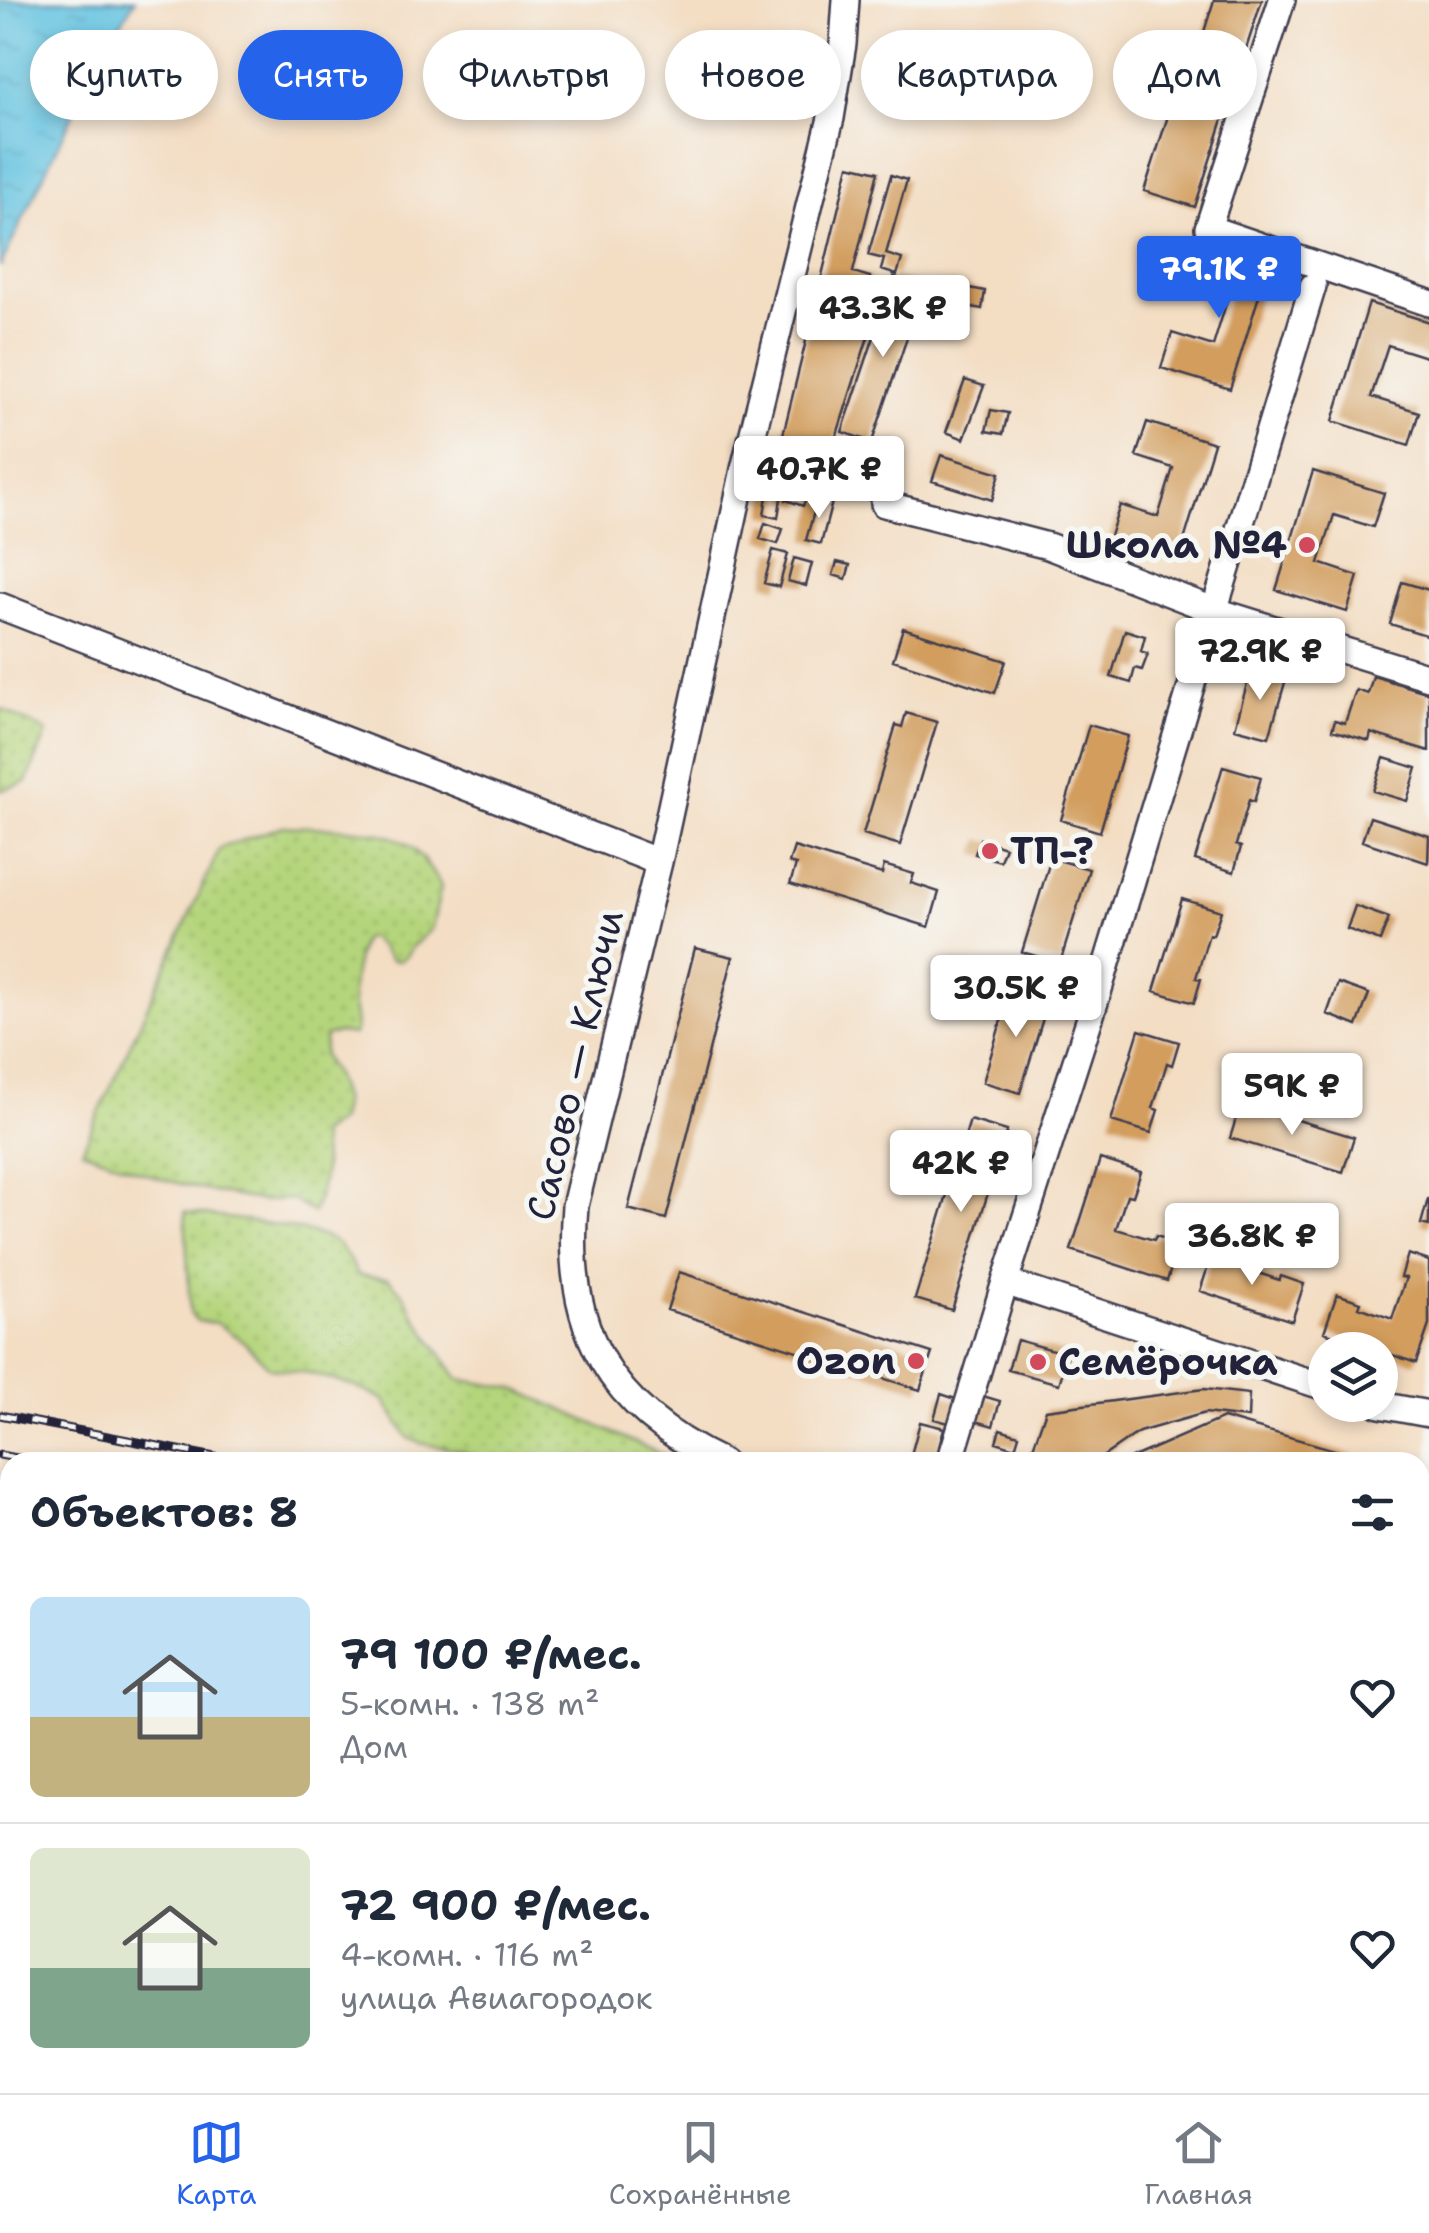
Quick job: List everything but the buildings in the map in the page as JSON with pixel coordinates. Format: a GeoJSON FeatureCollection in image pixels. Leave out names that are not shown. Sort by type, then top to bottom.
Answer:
{"type":"FeatureCollection","features":[{"type":"Feature","properties":{"kind":"street","name":"Сасово — Ключи"},"geometry":{"type":"LineString","coordinates":[[701,1452],[658,1426],[635,1406],[602,1362],[577,1294],[573,1269],[575,1206],[659,862],[745,465],[831,118],[846,0]]}},
{"type":"Feature","properties":{"kind":"street"},"geometry":{"type":"LineString","coordinates":[[1282,0],[1208,228],[1429,304]]}},
{"type":"Feature","properties":{"kind":"street"},"geometry":{"type":"LineString","coordinates":[[954,1452],[1313,286]]}},
{"type":"Feature","properties":{"kind":"street"},"geometry":{"type":"LineString","coordinates":[[884,504],[1048,546],[1214,610],[1429,678]]}},
{"type":"Feature","properties":{"kind":"street"},"geometry":{"type":"LineString","coordinates":[[1,607],[659,862]]}},
{"type":"Feature","properties":{"kind":"street"},"geometry":{"type":"LineString","coordinates":[[1005,1282],[1308,1381]]}},
{"type":"Feature","properties":{"kind":"street"},"geometry":{"type":"LineString","coordinates":[[1398,1408],[1429,1414]]}},
{"type":"Feature","properties":{"kind":"green space"},"geometry":{"type":"Polygon","coordinates":[[[0,708],[47,732],[27,782],[0,791],[0,708]]]}},
{"type":"Feature","properties":{"kind":"green space"},"geometry":{"type":"Polygon","coordinates":[[[283,826],[347,829],[395,838],[417,853],[441,887],[432,928],[401,960],[392,961],[371,939],[362,940],[353,981],[354,1035],[325,1036],[323,1055],[343,1101],[339,1121],[320,1134],[323,1174],[313,1213],[291,1199],[262,1201],[208,1191],[158,1178],[82,1150],[220,848],[283,826]]]}},
{"type":"Feature","properties":{"kind":"green space"},"geometry":{"type":"Polygon","coordinates":[[[185,1212],[286,1227],[324,1237],[345,1253],[358,1275],[389,1279],[404,1295],[458,1379],[516,1389],[656,1452],[464,1452],[420,1443],[408,1438],[383,1399],[309,1373],[270,1368],[244,1342],[216,1323],[197,1321],[190,1313],[185,1212]]]}},
{"type":"Feature","properties":{"kind":"water"},"geometry":{"type":"Polygon","coordinates":[[[0,0],[135,0],[117,30],[30,30],[30,120],[70,120],[0,267],[0,0]]]}},
{"type":"Feature","properties":{"kind":"railway"},"geometry":{"type":"LineString","coordinates":[[0,1415],[189,1452]]}},
{"type":"Feature","properties":{"kind":"place","name":"Школа №4"},"geometry":{"type":"Point","coordinates":[1307,545]}},
{"type":"Feature","properties":{"kind":"place","name":"ТП-?"},"geometry":{"type":"Point","coordinates":[990,851]}},
{"type":"Feature","properties":{"kind":"place","name":"Ozon"},"geometry":{"type":"Point","coordinates":[916,1361]}},
{"type":"Feature","properties":{"kind":"place","name":"Семёрочка"},"geometry":{"type":"Point","coordinates":[1038,1362]}}]}
